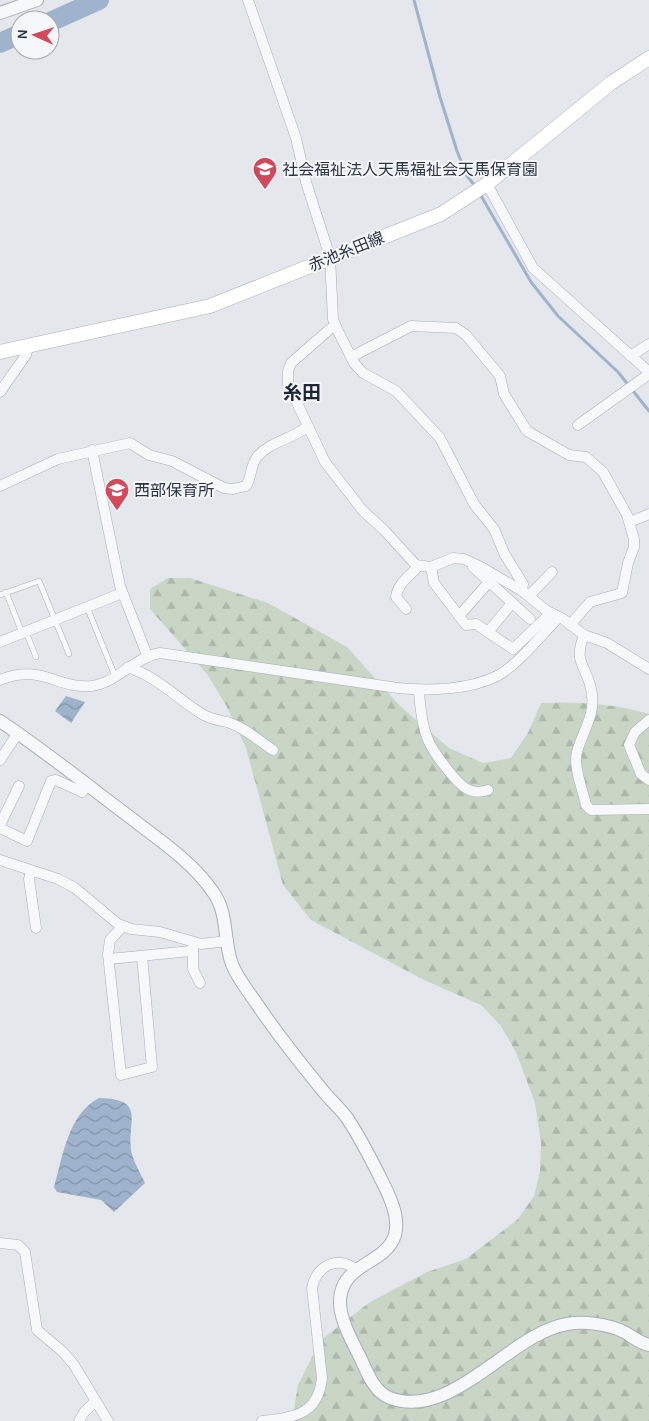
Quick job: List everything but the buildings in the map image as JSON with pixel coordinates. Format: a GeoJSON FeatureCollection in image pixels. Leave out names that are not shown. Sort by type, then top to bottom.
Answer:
{"type":"FeatureCollection","features":[{"type":"Feature","properties":{"kind":"main road","name":"赤池糸田線"},"geometry":{"type":"LineString","coordinates":[[0,352],[210,306],[441,214],[487,184],[611,83],[649,58]]}},
{"type":"Feature","properties":{"kind":"street"},"geometry":{"type":"LineString","coordinates":[[0,14],[36,0]]}},
{"type":"Feature","properties":{"kind":"street"},"geometry":{"type":"LineString","coordinates":[[248,0],[296,138],[306,182],[330,257],[333,319],[351,358],[363,373],[396,391],[440,438],[474,504],[494,529],[505,555],[523,584],[526,593]]}},
{"type":"Feature","properties":{"kind":"street"},"geometry":{"type":"LineString","coordinates":[[487,184],[533,268],[649,373],[578,425]]}},
{"type":"Feature","properties":{"kind":"street"},"geometry":{"type":"LineString","coordinates":[[336,326],[291,363],[288,371],[288,384],[325,462],[363,511],[418,566],[431,567],[453,558],[464,559],[526,593],[584,635],[612,646],[649,669]]}},
{"type":"Feature","properties":{"kind":"street"},"geometry":{"type":"LineString","coordinates":[[351,358],[411,326],[456,328],[466,334],[500,376],[504,394],[527,430],[569,455],[586,458],[603,472],[630,522],[634,547],[628,563],[622,593],[590,602],[570,625]]}},
{"type":"Feature","properties":{"kind":"street"},"geometry":{"type":"LineString","coordinates":[[631,356],[649,344]]}},
{"type":"Feature","properties":{"kind":"street"},"geometry":{"type":"LineString","coordinates":[[0,392],[26,355],[28,346]]}},
{"type":"Feature","properties":{"kind":"street"},"geometry":{"type":"LineString","coordinates":[[0,486],[58,459],[130,443],[149,455],[172,461],[224,488],[234,489],[246,486],[250,479],[255,459],[263,452],[307,427]]}},
{"type":"Feature","properties":{"kind":"street"},"geometry":{"type":"LineString","coordinates":[[92,450],[122,593],[147,655]]}},
{"type":"Feature","properties":{"kind":"street"},"geometry":{"type":"LineString","coordinates":[[630,522],[649,514]]}},
{"type":"Feature","properties":{"kind":"street"},"geometry":{"type":"LineString","coordinates":[[474,564],[473,568],[530,619]]}},
{"type":"Feature","properties":{"kind":"street"},"geometry":{"type":"LineString","coordinates":[[406,609],[396,597],[396,594],[401,582],[418,566]]}},
{"type":"Feature","properties":{"kind":"street"},"geometry":{"type":"LineString","coordinates":[[431,567],[434,583],[466,625],[476,624],[513,650],[555,615]]}},
{"type":"Feature","properties":{"kind":"street"},"geometry":{"type":"LineString","coordinates":[[526,593],[552,572]]}},
{"type":"Feature","properties":{"kind":"street"},"geometry":{"type":"LineString","coordinates":[[460,616],[489,582]]}},
{"type":"Feature","properties":{"kind":"street"},"geometry":{"type":"LineString","coordinates":[[0,642],[122,593]]}},
{"type":"Feature","properties":{"kind":"street"},"geometry":{"type":"LineString","coordinates":[[488,632],[512,603]]}},
{"type":"Feature","properties":{"kind":"street"},"geometry":{"type":"LineString","coordinates":[[0,680],[25,673],[87,686],[103,684],[147,655],[160,653],[419,690],[453,688],[496,676],[508,668],[555,615]]}},
{"type":"Feature","properties":{"kind":"street"},"geometry":{"type":"LineString","coordinates":[[584,635],[580,643],[579,663],[592,690],[592,715],[576,759],[586,805],[591,810],[649,810]]}},
{"type":"Feature","properties":{"kind":"street"},"geometry":{"type":"LineString","coordinates":[[128,667],[160,682],[201,714],[214,720],[228,722],[247,732],[272,750]]}},
{"type":"Feature","properties":{"kind":"street"},"geometry":{"type":"LineString","coordinates":[[419,690],[428,740],[434,751],[459,783],[468,790],[479,792],[488,790]]}},
{"type":"Feature","properties":{"kind":"street"},"geometry":{"type":"LineString","coordinates":[[649,720],[635,732],[629,745],[641,774],[649,780]]}},
{"type":"Feature","properties":{"kind":"street"},"geometry":{"type":"LineString","coordinates":[[0,721],[176,854],[214,892],[223,911],[232,964],[258,1006],[324,1092],[346,1117],[373,1162],[389,1196],[397,1221],[396,1233],[390,1246],[344,1282],[339,1301],[341,1319],[374,1385],[386,1397],[402,1402],[426,1402],[446,1394],[549,1328],[570,1323],[592,1324],[621,1330],[644,1345],[649,1345]]}},
{"type":"Feature","properties":{"kind":"street"},"geometry":{"type":"LineString","coordinates":[[0,760],[18,733]]}},
{"type":"Feature","properties":{"kind":"street"},"geometry":{"type":"LineString","coordinates":[[19,786],[0,826],[27,841],[51,781],[56,780],[82,792],[87,785]]}},
{"type":"Feature","properties":{"kind":"street"},"geometry":{"type":"LineString","coordinates":[[0,860],[58,879],[82,892],[123,926],[160,932],[192,946]]}},
{"type":"Feature","properties":{"kind":"street"},"geometry":{"type":"LineString","coordinates":[[31,871],[29,879],[36,928]]}},
{"type":"Feature","properties":{"kind":"street"},"geometry":{"type":"LineString","coordinates":[[123,926],[110,940],[108,959],[121,1075],[126,1076],[152,1067],[142,956]]}},
{"type":"Feature","properties":{"kind":"street"},"geometry":{"type":"LineString","coordinates":[[108,959],[142,956],[201,944],[228,941]]}},
{"type":"Feature","properties":{"kind":"street"},"geometry":{"type":"LineString","coordinates":[[192,946],[193,969],[200,983]]}},
{"type":"Feature","properties":{"kind":"street"},"geometry":{"type":"LineString","coordinates":[[0,1243],[18,1245],[25,1252],[37,1330],[70,1360],[108,1421]]}},
{"type":"Feature","properties":{"kind":"street"},"geometry":{"type":"LineString","coordinates":[[262,1421],[300,1413],[316,1404],[322,1378],[312,1288],[314,1279],[328,1266],[340,1261],[349,1264],[357,1270]]}},
{"type":"Feature","properties":{"kind":"street"},"geometry":{"type":"LineString","coordinates":[[79,1421],[85,1411],[96,1401]]}},
{"type":"Feature","properties":{"kind":"lane"},"geometry":{"type":"LineString","coordinates":[[0,594],[39,580],[69,654]]}},
{"type":"Feature","properties":{"kind":"lane"},"geometry":{"type":"LineString","coordinates":[[6,592],[36,658]]}},
{"type":"Feature","properties":{"kind":"lane"},"geometry":{"type":"LineString","coordinates":[[87,607],[115,676]]}},
{"type":"Feature","properties":{"kind":"green space"},"geometry":{"type":"Polygon","coordinates":[[[168,578],[190,578],[268,603],[347,647],[400,706],[449,748],[483,763],[511,758],[528,733],[541,703],[596,704],[649,714],[649,1421],[292,1421],[298,1385],[320,1341],[370,1302],[427,1272],[466,1259],[518,1219],[534,1196],[540,1171],[541,1143],[535,1103],[516,1052],[501,1026],[481,1005],[424,980],[311,920],[283,885],[246,748],[226,705],[207,674],[150,609],[150,589],[168,578]]]}},
{"type":"Feature","properties":{"kind":"water"},"geometry":{"type":"Polygon","coordinates":[[[66,696],[85,702],[71,723],[55,711],[66,696]]]}},
{"type":"Feature","properties":{"kind":"water"},"geometry":{"type":"Polygon","coordinates":[[[99,1098],[114,1099],[130,1108],[132,1115],[132,1154],[145,1183],[114,1212],[101,1200],[57,1192],[54,1187],[64,1149],[74,1125],[80,1114],[99,1098]]]}},
{"type":"Feature","properties":{"kind":"waterway"},"geometry":{"type":"LineString","coordinates":[[60,18],[99,0]]}},
{"type":"Feature","properties":{"kind":"waterway"},"geometry":{"type":"LineString","coordinates":[[414,0],[440,97],[457,151],[467,176],[476,187]]}},
{"type":"Feature","properties":{"kind":"waterway"},"geometry":{"type":"LineString","coordinates":[[0,43],[10,38]]}},
{"type":"Feature","properties":{"kind":"waterway"},"geometry":{"type":"LineString","coordinates":[[480,194],[531,282],[558,316],[618,372],[649,411]]}},
{"type":"Feature","properties":{"kind":"place","name":"社会福祉法人天馬福祉会天馬保育園"},"geometry":{"type":"Point","coordinates":[265,190]}},
{"type":"Feature","properties":{"kind":"place","name":"西部保育所"},"geometry":{"type":"Point","coordinates":[117,511]}},
{"type":"Feature","properties":{"kind":"district","name":"糸田"},"geometry":{"type":"Point","coordinates":[302,392]}}]}
